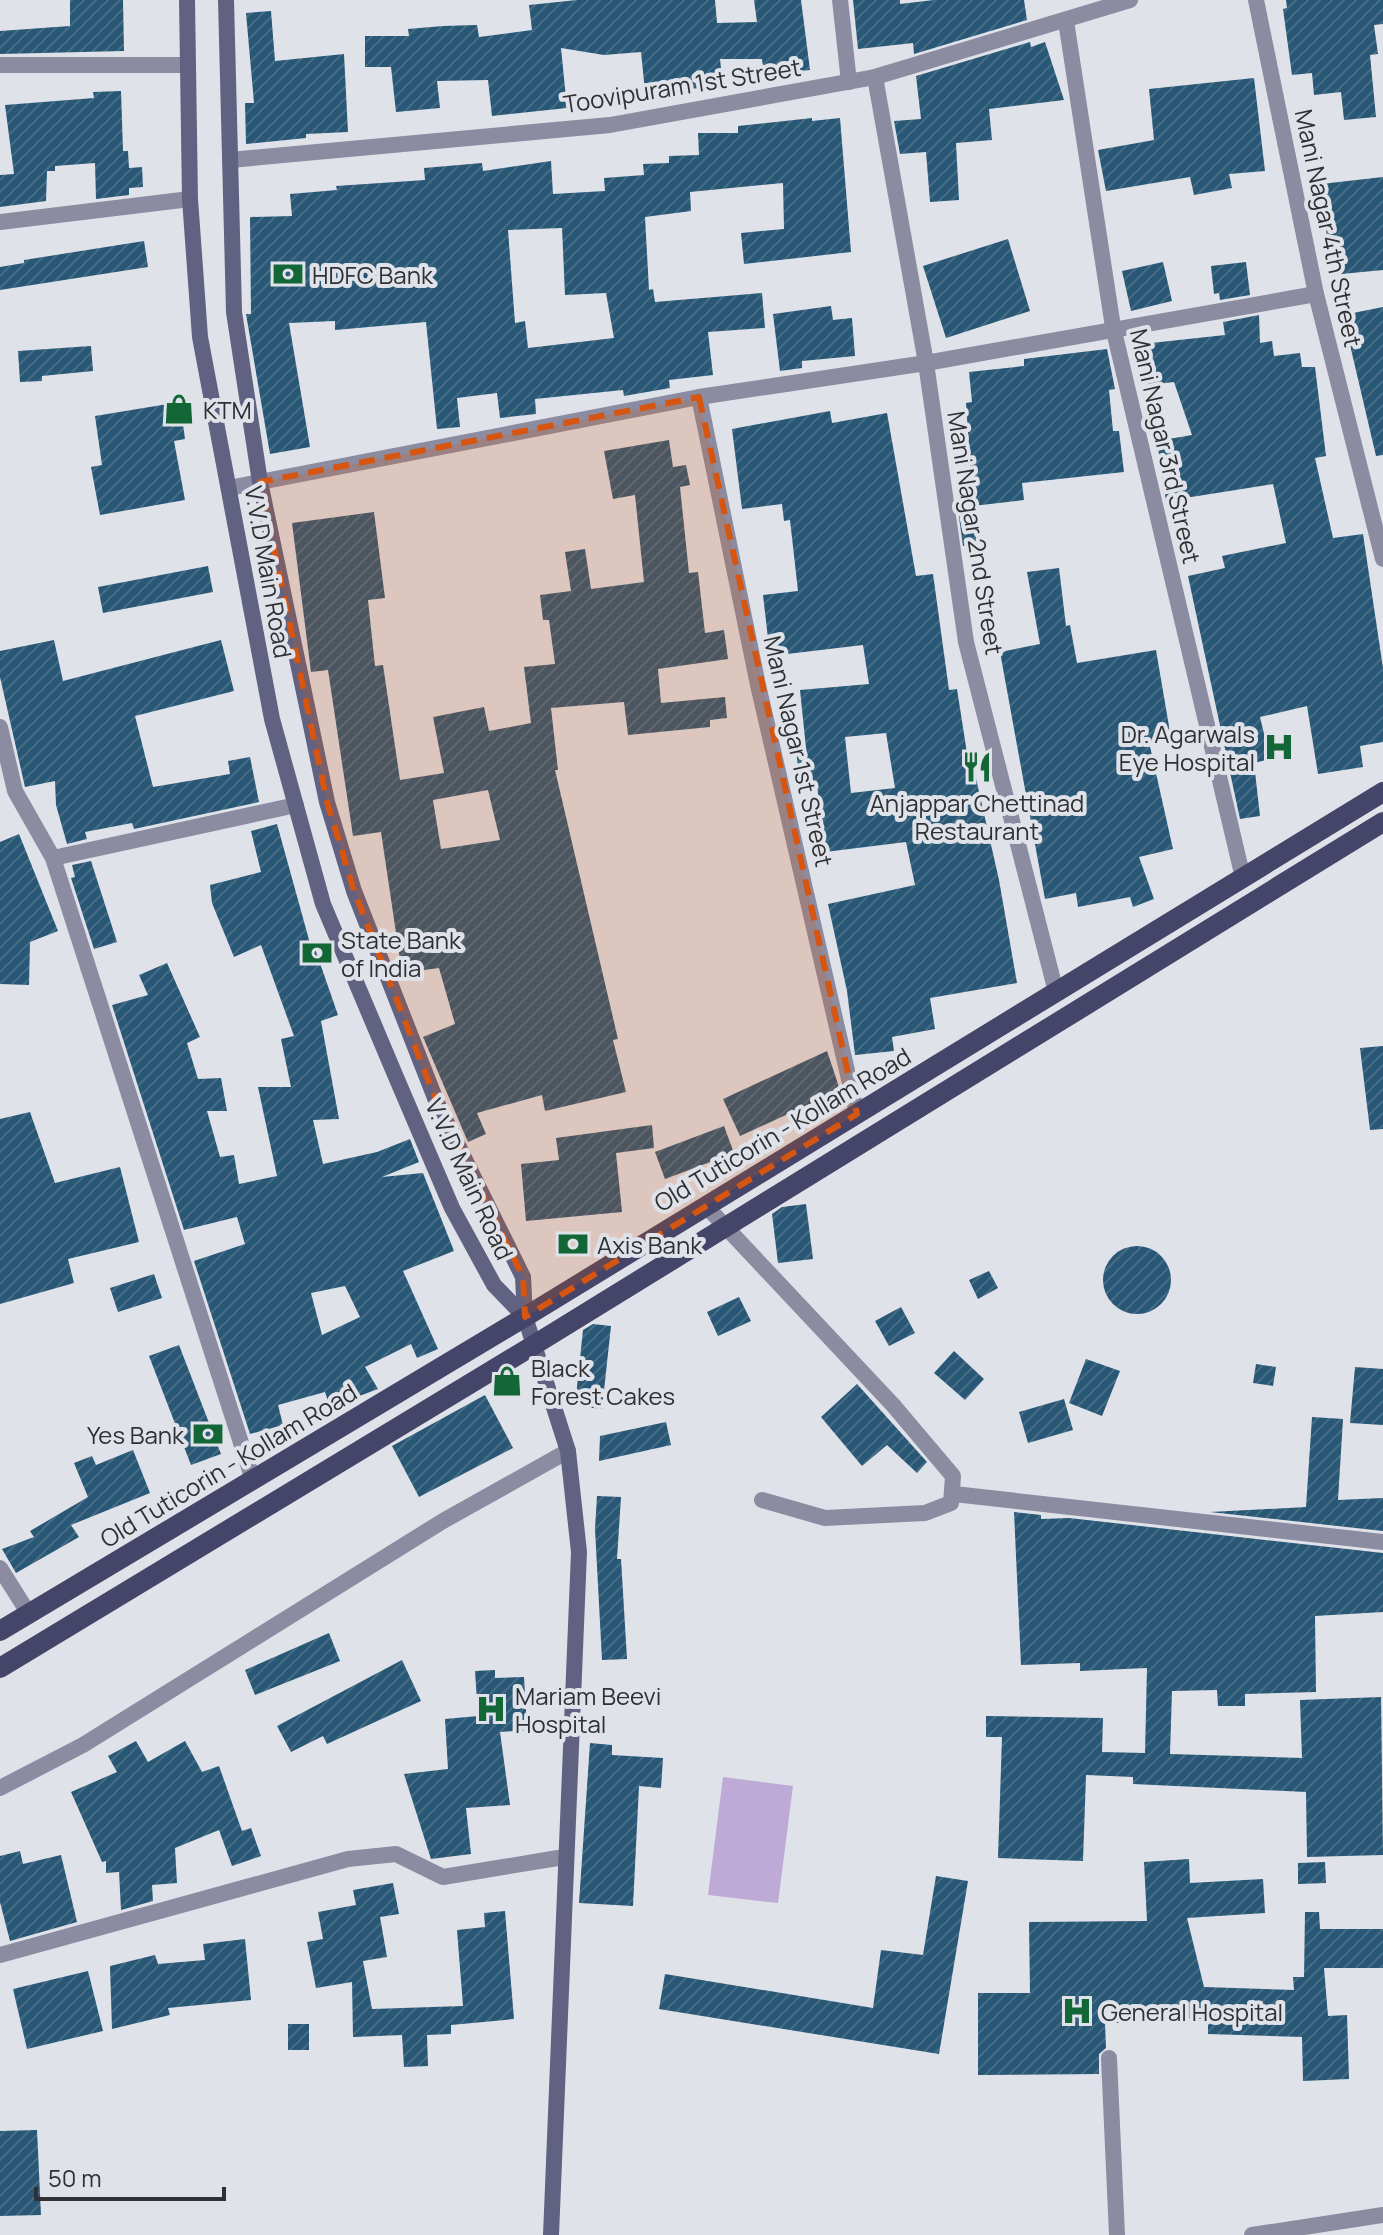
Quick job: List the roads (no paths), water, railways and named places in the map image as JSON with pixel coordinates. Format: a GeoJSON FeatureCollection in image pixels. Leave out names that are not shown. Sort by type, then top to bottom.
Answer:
{"type":"FeatureCollection","features":[{"type":"Feature","properties":{"kind":"main road","name":"V.V.D Main Road"},"geometry":{"type":"LineString","coordinates":[[187,0],[190,199],[200,337],[272,719],[323,904],[452,1208],[494,1285],[525,1317]]}},
{"type":"Feature","properties":{"kind":"main road","name":"V.V.D Main Road"},"geometry":{"type":"LineString","coordinates":[[226,0],[234,312],[260,482],[327,802],[354,891],[437,1103],[523,1277],[525,1317]]}},
{"type":"Feature","properties":{"kind":"main road","name":"Old Tuticorin - Kollam Road"},"geometry":{"type":"LineString","coordinates":[[0,1631],[525,1317],[1383,792]]}},
{"type":"Feature","properties":{"kind":"main road"},"geometry":{"type":"LineString","coordinates":[[296,805],[327,802]]}},
{"type":"Feature","properties":{"kind":"main road"},"geometry":{"type":"LineString","coordinates":[[0,1668],[534,1345],[1383,822]]}},
{"type":"Feature","properties":{"kind":"main road"},"geometry":{"type":"LineString","coordinates":[[525,1317],[568,1451],[579,1552],[564,1857],[551,2235]]}},
{"type":"Feature","properties":{"kind":"street"},"geometry":{"type":"LineString","coordinates":[[840,0],[849,82]]}},
{"type":"Feature","properties":{"kind":"street","name":"Toovipuram 1st Street"},"geometry":{"type":"LineString","coordinates":[[230,160],[610,125],[875,77],[1130,0]]}},
{"type":"Feature","properties":{"kind":"street","name":"Mani Nagar 4th Street"},"geometry":{"type":"LineString","coordinates":[[1256,0],[1316,294],[1383,559]]}},
{"type":"Feature","properties":{"kind":"street","name":"Mani Nagar 3rd Street"},"geometry":{"type":"LineString","coordinates":[[1066,21],[1113,327],[1243,878]]}},
{"type":"Feature","properties":{"kind":"street"},"geometry":{"type":"LineString","coordinates":[[0,65],[188,65]]}},
{"type":"Feature","properties":{"kind":"street","name":"Mani Nagar 2nd Street"},"geometry":{"type":"LineString","coordinates":[[875,77],[926,363],[966,642],[1056,992]]}},
{"type":"Feature","properties":{"kind":"street"},"geometry":{"type":"LineString","coordinates":[[0,222],[190,199]]}},
{"type":"Feature","properties":{"kind":"street"},"geometry":{"type":"LineString","coordinates":[[229,488],[699,397],[926,363],[1113,327],[1316,294]]}},
{"type":"Feature","properties":{"kind":"street","name":"Mani Nagar 1st Street"},"geometry":{"type":"LineString","coordinates":[[699,397],[758,685],[857,1114]]}},
{"type":"Feature","properties":{"kind":"street"},"geometry":{"type":"LineString","coordinates":[[0,727],[15,791],[53,858],[122,1082],[253,1480]]}},
{"type":"Feature","properties":{"kind":"street"},"geometry":{"type":"LineString","coordinates":[[53,858],[296,805]]}},
{"type":"Feature","properties":{"kind":"street"},"geometry":{"type":"LineString","coordinates":[[706,1206],[917,1432],[953,1476],[951,1503],[925,1513],[825,1518],[762,1500]]}},
{"type":"Feature","properties":{"kind":"street"},"geometry":{"type":"LineString","coordinates":[[0,1788],[83,1745],[443,1521],[568,1451]]}},
{"type":"Feature","properties":{"kind":"street"},"geometry":{"type":"LineString","coordinates":[[954,1494],[1383,1542]]}},
{"type":"Feature","properties":{"kind":"street"},"geometry":{"type":"LineString","coordinates":[[0,1568],[29,1614]]}},
{"type":"Feature","properties":{"kind":"street"},"geometry":{"type":"LineString","coordinates":[[0,1955],[348,1859],[396,1854],[443,1877],[564,1857]]}},
{"type":"Feature","properties":{"kind":"street"},"geometry":{"type":"LineString","coordinates":[[1109,2058],[1117,2235]]}},
{"type":"Feature","properties":{"kind":"street"},"geometry":{"type":"LineString","coordinates":[[1252,2235],[1383,2215]]}},
{"type":"Feature","properties":{"kind":"place","name":"HDFC Bank"},"geometry":{"type":"Point","coordinates":[288,274]}},
{"type":"Feature","properties":{"kind":"place","name":"KTM"},"geometry":{"type":"Point","coordinates":[179,409]}},
{"type":"Feature","properties":{"kind":"place","name":"Dr. Agarwals Eye Hospital"},"geometry":{"type":"Point","coordinates":[1279,747]}},
{"type":"Feature","properties":{"kind":"place","name":"Anjappar Chettinad Restaurant"},"geometry":{"type":"Point","coordinates":[977,767]}},
{"type":"Feature","properties":{"kind":"place","name":"State Bank of India"},"geometry":{"type":"Point","coordinates":[317,953]}},
{"type":"Feature","properties":{"kind":"place","name":"Axis Bank"},"geometry":{"type":"Point","coordinates":[573,1244]}},
{"type":"Feature","properties":{"kind":"place","name":"Black Forest Cakes"},"geometry":{"type":"Point","coordinates":[507,1381]}},
{"type":"Feature","properties":{"kind":"place","name":"Yes Bank"},"geometry":{"type":"Point","coordinates":[208,1434]}},
{"type":"Feature","properties":{"kind":"place","name":"Mariam Beevi Hospital"},"geometry":{"type":"Point","coordinates":[491,1709]}},
{"type":"Feature","properties":{"kind":"place","name":"General Hospital"},"geometry":{"type":"Point","coordinates":[1077,2011]}}]}
